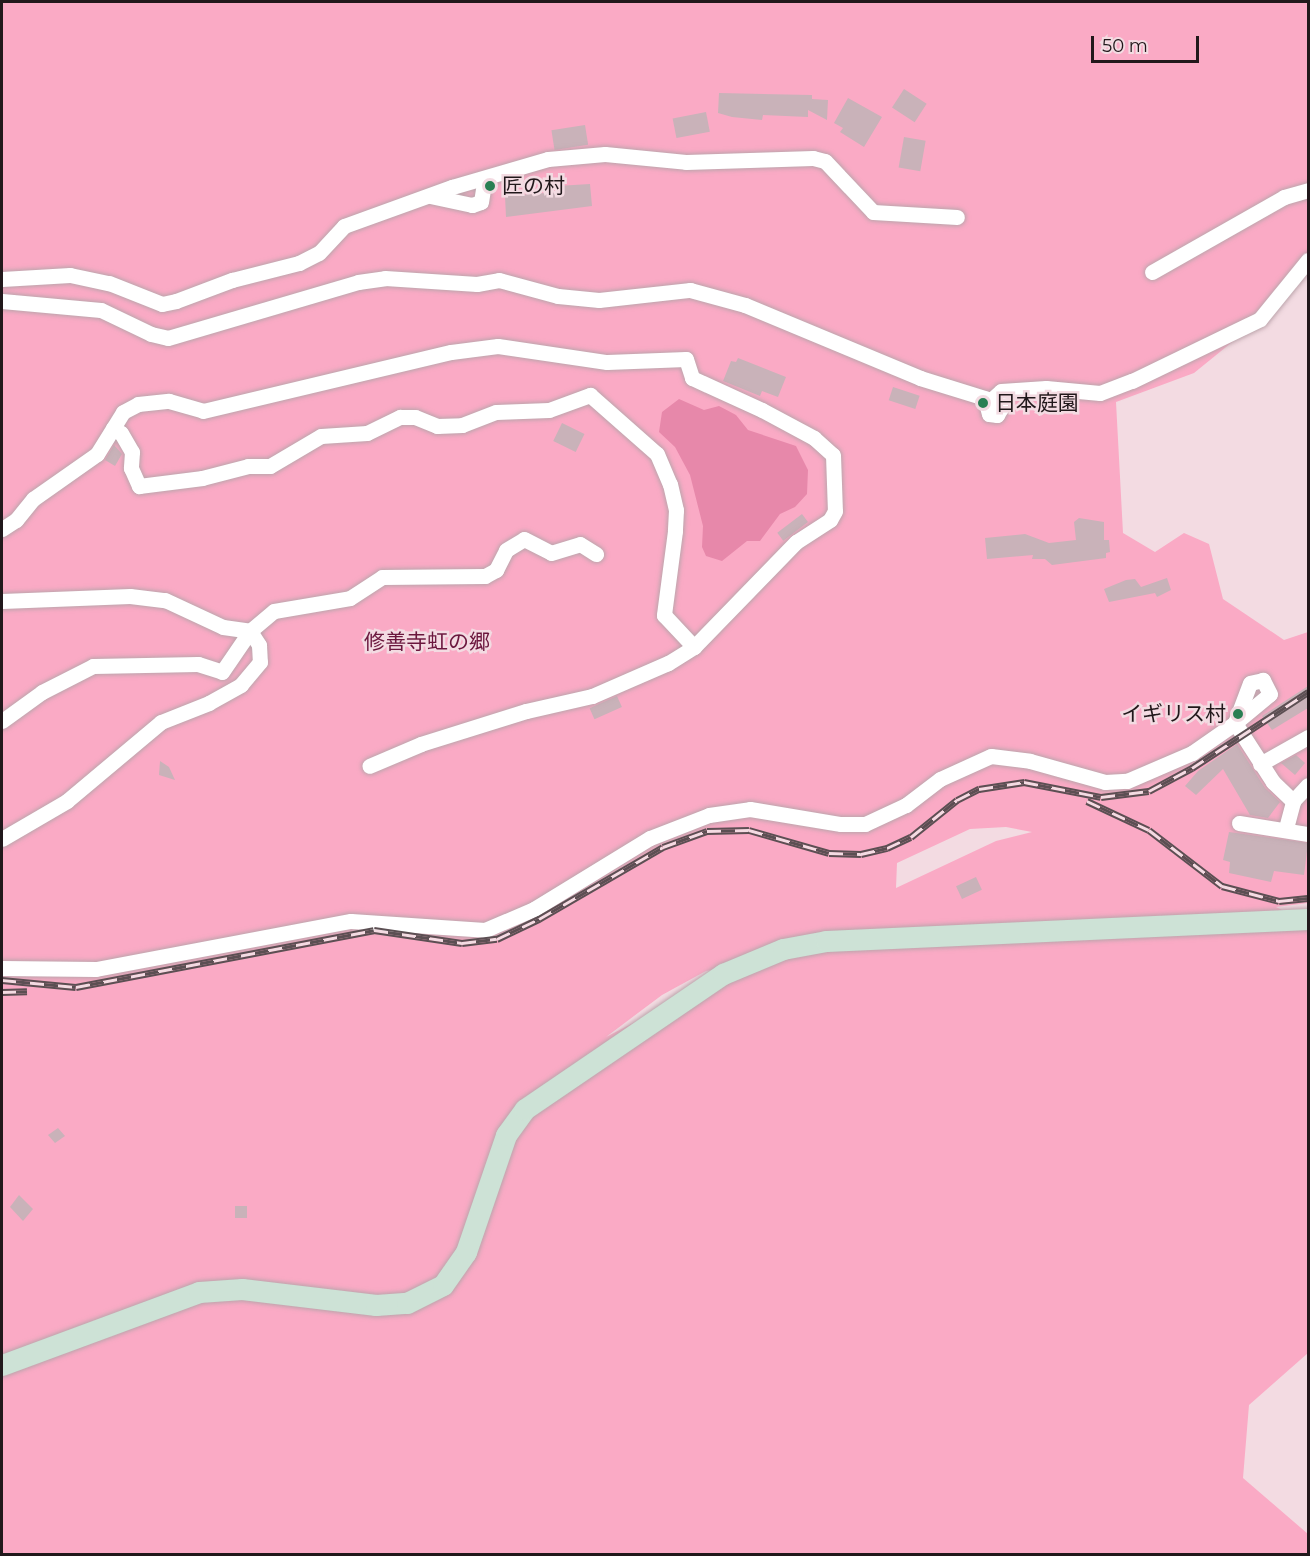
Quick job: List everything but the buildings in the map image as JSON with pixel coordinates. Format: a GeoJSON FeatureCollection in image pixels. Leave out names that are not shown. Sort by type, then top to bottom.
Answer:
{"type":"FeatureCollection","features":[{"type":"Feature","properties":{"kind":"street"},"geometry":{"type":"LineString","coordinates":[[2,279],[70,276],[109,283],[162,304],[169,303],[232,280],[299,263],[319,253],[344,226],[430,196],[548,159],[605,154],[686,162],[813,158],[825,161],[873,212],[957,217]]}},
{"type":"Feature","properties":{"kind":"street"},"geometry":{"type":"LineString","coordinates":[[430,196],[472,205],[481,202],[485,178]]}},
{"type":"Feature","properties":{"kind":"street"},"geometry":{"type":"LineString","coordinates":[[1152,273],[1284,197],[1308,190]]}},
{"type":"Feature","properties":{"kind":"street"},"geometry":{"type":"LineString","coordinates":[[2,301],[101,309],[151,334],[168,338],[358,282],[385,278],[477,284],[499,280],[558,296],[599,300],[690,290],[745,305],[920,378],[988,400],[1000,391],[1046,388],[1100,393],[1132,381],[1260,319],[1308,260]]}},
{"type":"Feature","properties":{"kind":"street"},"geometry":{"type":"LineString","coordinates":[[2,529],[16,520],[33,499],[97,454],[123,412],[152,400],[203,411],[477,348],[515,347],[607,362],[686,359],[692,378],[814,438],[832,455],[836,511],[830,520],[796,542],[694,647],[668,663],[592,696],[526,711],[421,744],[369,766]]}},
{"type":"Feature","properties":{"kind":"street"},"geometry":{"type":"LineString","coordinates":[[113,428],[122,433],[132,452],[131,468],[140,486],[202,478],[248,466],[270,466],[321,436],[367,434],[400,417],[415,417],[437,426],[462,425],[496,412],[549,410],[590,395],[657,454],[670,484],[676,510],[664,615],[694,647]]}},
{"type":"Feature","properties":{"kind":"street"},"geometry":{"type":"LineString","coordinates":[[2,721],[42,692],[93,666],[198,664],[222,672],[250,631],[274,610],[350,598],[382,577],[485,576],[496,570],[506,550],[524,539],[551,554],[580,544],[596,554]]}},
{"type":"Feature","properties":{"kind":"street"},"geometry":{"type":"LineString","coordinates":[[2,601],[142,597],[165,600],[223,627],[250,631],[259,645],[260,662],[242,685],[209,703],[161,722],[67,801],[2,839]]}},
{"type":"Feature","properties":{"kind":"street"},"geometry":{"type":"LineString","coordinates":[[2,968],[96,969],[351,921],[485,930],[534,909],[650,838],[687,821],[750,809],[841,824],[865,824],[906,805],[940,778],[991,756],[1030,761],[1105,782],[1127,781],[1192,753],[1234,723],[1260,764],[1293,801]]}},
{"type":"Feature","properties":{"kind":"street"},"geometry":{"type":"LineString","coordinates":[[1260,764],[1308,737]]}},
{"type":"Feature","properties":{"kind":"street"},"geometry":{"type":"LineString","coordinates":[[1286,828],[1293,801],[1308,785]]}},
{"type":"Feature","properties":{"kind":"street"},"geometry":{"type":"LineString","coordinates":[[1239,824],[1286,828],[1308,834]]}},
{"type":"Feature","properties":{"kind":"street"},"geometry":{"type":"LineString","coordinates":[[2,1365],[199,1292],[242,1289],[376,1305],[407,1303],[443,1286],[466,1252],[506,1135],[525,1109],[723,974],[783,949],[826,940],[1308,919]]}},
{"type":"Feature","properties":{"kind":"green space","name":"修善寺虹の郷"},"geometry":{"type":"Polygon","coordinates":[[[2,2],[1308,2],[1308,263],[1263,317],[1194,373],[1116,402],[1123,533],[1155,552],[1184,533],[1209,544],[1223,599],[1284,640],[1308,632],[1308,903],[1276,907],[1308,923],[1308,1353],[1249,1405],[1243,1478],[1308,1534],[1308,1554],[2,1554],[2,2]],[[1006,827],[970,829],[897,863],[896,888],[996,841],[1032,832],[1006,827]],[[747,964],[706,971],[662,995],[606,1037],[747,964]]]}},
{"type":"Feature","properties":{"kind":"shaded area"},"geometry":{"type":"Polygon","coordinates":[[[679,399],[704,410],[719,406],[736,415],[748,430],[796,446],[808,470],[807,494],[795,507],[780,514],[760,541],[747,541],[722,561],[706,556],[702,547],[703,526],[690,475],[675,447],[659,432],[662,412],[679,399]]]}},
{"type":"Feature","properties":{"kind":"railway"},"geometry":{"type":"LineString","coordinates":[[2,980],[76,987],[374,930],[462,943],[497,939],[539,919],[663,847],[707,831],[749,830],[829,853],[861,854],[887,848],[911,837],[957,800],[979,789],[1024,782],[1101,797],[1149,791],[1192,768],[1308,692]]}},
{"type":"Feature","properties":{"kind":"railway"},"geometry":{"type":"LineString","coordinates":[[1087,801],[1149,830],[1222,886],[1279,901],[1308,898]]}},
{"type":"Feature","properties":{"kind":"railway"},"geometry":{"type":"LineString","coordinates":[[2,992],[27,991]]}},
{"type":"Feature","properties":{"kind":"place","name":"匠の村"},"geometry":{"type":"Point","coordinates":[490,186]}},
{"type":"Feature","properties":{"kind":"place","name":"日本庭園"},"geometry":{"type":"Point","coordinates":[983,403]}},
{"type":"Feature","properties":{"kind":"place","name":"イギリス村"},"geometry":{"type":"Point","coordinates":[1238,714]}}]}
